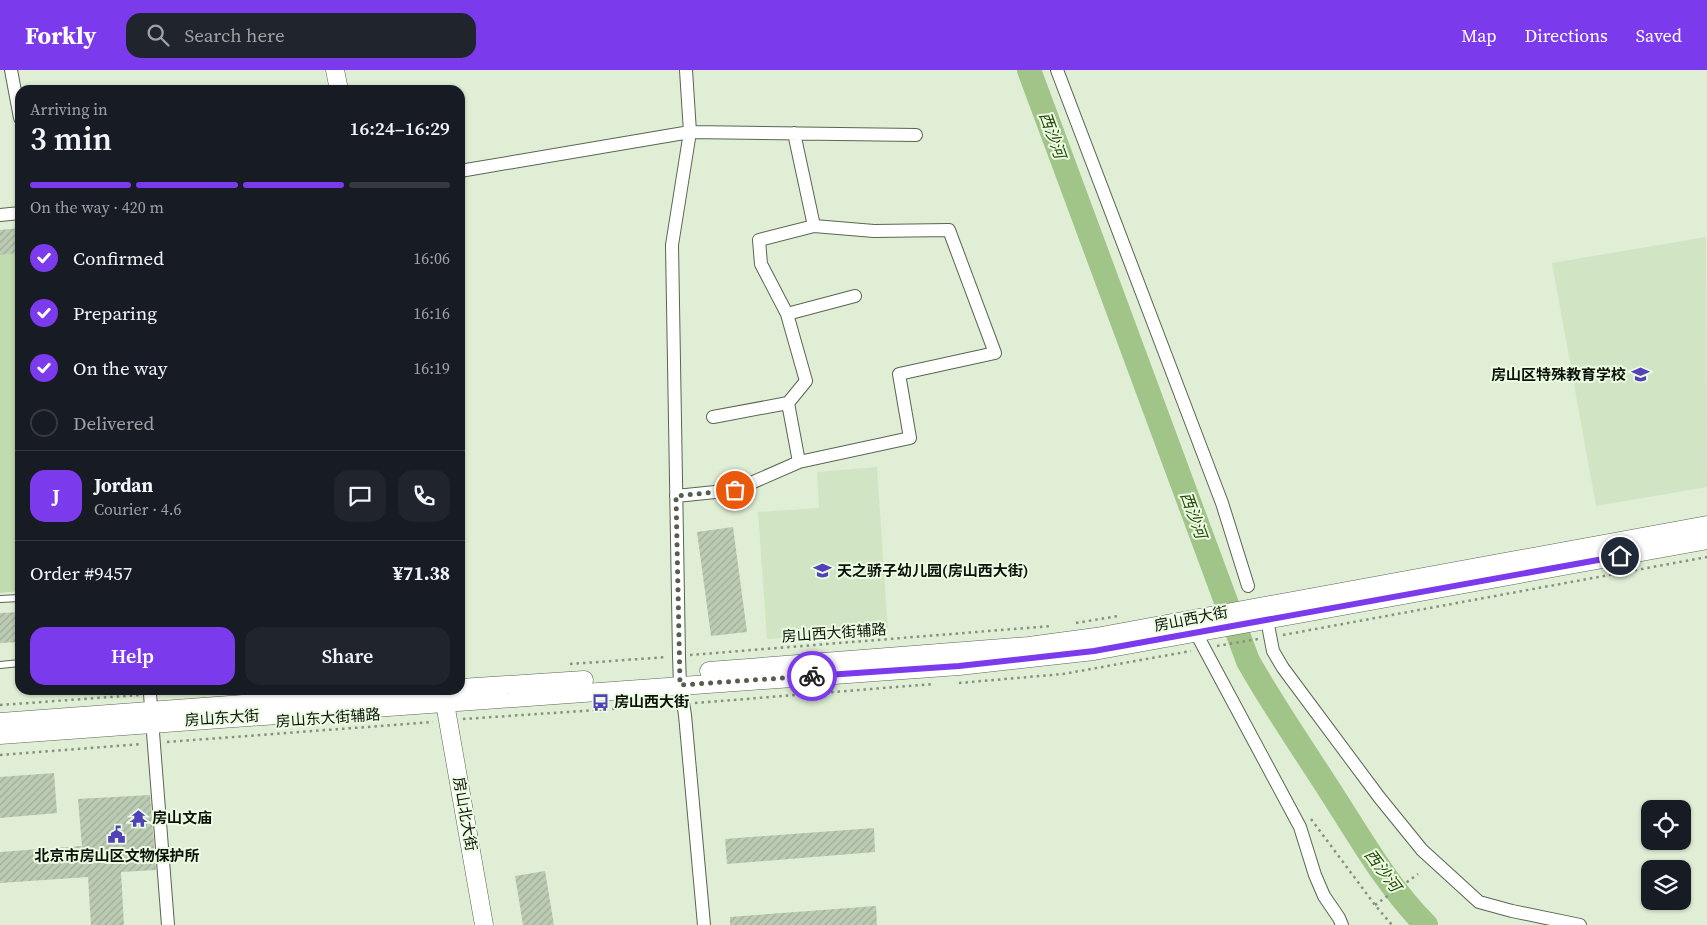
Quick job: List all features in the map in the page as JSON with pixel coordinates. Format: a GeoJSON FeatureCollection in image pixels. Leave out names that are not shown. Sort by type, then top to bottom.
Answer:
{"type":"FeatureCollection","features":[{"type":"Feature","properties":{"kind":"main road"},"geometry":{"type":"LineString","coordinates":[[335,70],[338,85]]}},
{"type":"Feature","properties":{"kind":"main road","name":"房山西大街"},"geometry":{"type":"LineString","coordinates":[[1261,625],[1707,525]]}},
{"type":"Feature","properties":{"kind":"main road","name":"房山西大街"},"geometry":{"type":"LineString","coordinates":[[465,692],[680,671],[959,666],[1094,651],[1196,633],[1261,625],[1707,540]]}},
{"type":"Feature","properties":{"kind":"main road","name":"房山西大街"},"geometry":{"type":"LineString","coordinates":[[465,688],[1029,646],[1096,637],[1213,631]]}},
{"type":"Feature","properties":{"kind":"main road","name":"房山东大街"},"geometry":{"type":"LineString","coordinates":[[0,722],[151,709],[421,695]]}},
{"type":"Feature","properties":{"kind":"main road","name":"房山北大街"},"geometry":{"type":"LineString","coordinates":[[440,695],[448,720],[484,925]]}},
{"type":"Feature","properties":{"kind":"main road","name":"房山东大街"},"geometry":{"type":"LineString","coordinates":[[0,735],[151,709]]}},
{"type":"Feature","properties":{"kind":"street"},"geometry":{"type":"LineString","coordinates":[[10,70],[15,94]]}},
{"type":"Feature","properties":{"kind":"street"},"geometry":{"type":"LineString","coordinates":[[686,70],[690,132],[672,245],[676,496],[680,671],[704,925]]}},
{"type":"Feature","properties":{"kind":"street"},"geometry":{"type":"LineString","coordinates":[[1057,70],[1222,503],[1248,586]]}},
{"type":"Feature","properties":{"kind":"street"},"geometry":{"type":"LineString","coordinates":[[465,170],[690,132],[916,135]]}},
{"type":"Feature","properties":{"kind":"street"},"geometry":{"type":"LineString","coordinates":[[794,133],[814,226]]}},
{"type":"Feature","properties":{"kind":"street"},"geometry":{"type":"LineString","coordinates":[[0,215],[15,214]]}},
{"type":"Feature","properties":{"kind":"street"},"geometry":{"type":"LineString","coordinates":[[676,496],[735,490],[799,462],[910,438],[899,374],[995,353],[950,230],[874,231],[814,226],[759,240],[761,264],[787,314],[806,381],[788,403],[713,417]]}},
{"type":"Feature","properties":{"kind":"street"},"geometry":{"type":"LineString","coordinates":[[787,314],[855,296]]}},
{"type":"Feature","properties":{"kind":"street"},"geometry":{"type":"LineString","coordinates":[[788,403],[799,462]]}},
{"type":"Feature","properties":{"kind":"street"},"geometry":{"type":"LineString","coordinates":[[1261,625],[1273,651],[1316,713],[1422,850],[1444,871],[1479,902],[1580,925]]}},
{"type":"Feature","properties":{"kind":"street"},"geometry":{"type":"LineString","coordinates":[[1196,633],[1300,826],[1314,875],[1324,896],[1342,925]]}},
{"type":"Feature","properties":{"kind":"street"},"geometry":{"type":"LineString","coordinates":[[151,709],[168,925]]}},
{"type":"Feature","properties":{"kind":"lane"},"geometry":{"type":"LineString","coordinates":[[0,599],[15,598]]}},
{"type":"Feature","properties":{"kind":"lane"},"geometry":{"type":"LineString","coordinates":[[0,665],[15,664]]}},
{"type":"Feature","properties":{"kind":"path"},"geometry":{"type":"LineString","coordinates":[[1213,631],[1707,557]]}},
{"type":"Feature","properties":{"kind":"path"},"geometry":{"type":"LineString","coordinates":[[1074,623],[1120,616]]}},
{"type":"Feature","properties":{"kind":"path","name":"房山西大街辅路"},"geometry":{"type":"LineString","coordinates":[[570,664],[680,671],[1057,626]]}},
{"type":"Feature","properties":{"kind":"path"},"geometry":{"type":"LineString","coordinates":[[0,705],[151,709],[172,695]]}},
{"type":"Feature","properties":{"kind":"path","name":"房山东大街辅路"},"geometry":{"type":"LineString","coordinates":[[0,755],[448,720]]}},
{"type":"Feature","properties":{"kind":"path"},"geometry":{"type":"LineString","coordinates":[[1310,818],[1374,905],[1392,925]]}},
{"type":"Feature","properties":{"kind":"path"},"geometry":{"type":"LineString","coordinates":[[1374,905],[1418,874]]}},
{"type":"Feature","properties":{"kind":"shaded area","name":"房山区特殊教育学校"},"geometry":{"type":"Polygon","coordinates":[[[1706,237],[1707,487],[1596,506],[1552,263],[1706,237]]]}},
{"type":"Feature","properties":{"kind":"shaded area"},"geometry":{"type":"Polygon","coordinates":[[[15,254],[15,592],[0,593],[0,255],[15,254]]]}},
{"type":"Feature","properties":{"kind":"shaded area","name":"天之骄子幼儿园(房山西大街)"},"geometry":{"type":"Polygon","coordinates":[[[877,467],[888,630],[767,639],[758,512],[819,508],[817,472],[877,467]]]}},
{"type":"Feature","properties":{"kind":"building"},"geometry":{"type":"Polygon","coordinates":[[[15,228],[15,254],[0,255],[0,230],[15,228]]]}},
{"type":"Feature","properties":{"kind":"building"},"geometry":{"type":"Polygon","coordinates":[[[733,527],[747,632],[711,636],[697,532],[733,527]]]}},
{"type":"Feature","properties":{"kind":"building"},"geometry":{"type":"Polygon","coordinates":[[[15,612],[15,642],[0,643],[0,613],[15,612]]]}},
{"type":"Feature","properties":{"kind":"building"},"geometry":{"type":"Polygon","coordinates":[[[54,773],[57,813],[0,818],[0,777],[54,773]]]}},
{"type":"Feature","properties":{"kind":"building"},"geometry":{"type":"Polygon","coordinates":[[[150,795],[156,870],[121,872],[124,925],[91,925],[88,877],[0,883],[0,852],[82,846],[78,799],[150,795]]]}},
{"type":"Feature","properties":{"kind":"building"},"geometry":{"type":"Polygon","coordinates":[[[874,828],[875,852],[727,864],[725,839],[874,828]]]}},
{"type":"Feature","properties":{"kind":"building"},"geometry":{"type":"Polygon","coordinates":[[[545,871],[554,925],[523,925],[515,876],[545,871]]]}},
{"type":"Feature","properties":{"kind":"building"},"geometry":{"type":"Polygon","coordinates":[[[876,906],[877,925],[730,925],[730,917],[876,906]]]}},
{"type":"Feature","properties":{"kind":"waterway","name":"西沙河"},"geometry":{"type":"LineString","coordinates":[[1029,70],[1248,661],[1376,862],[1399,895],[1426,925]]}},
{"type":"Feature","properties":{"kind":"way so far"},"geometry":{"type":"LineString","coordinates":[[735,490],[676,496],[680,685],[812,676]]}},
{"type":"Feature","properties":{"kind":"place","name":"房山区特殊教育学校"},"geometry":{"type":"Point","coordinates":[1640,375]}},
{"type":"Feature","properties":{"kind":"place","name":"天之骄子幼儿园(房山西大街)"},"geometry":{"type":"Point","coordinates":[823,571]}},
{"type":"Feature","properties":{"kind":"place","name":"房山西大街"},"geometry":{"type":"Point","coordinates":[600,702]}},
{"type":"Feature","properties":{"kind":"place","name":"房山文庙"},"geometry":{"type":"Point","coordinates":[138,818]}},
{"type":"Feature","properties":{"kind":"place","name":"北京市房山区文物保护所"},"geometry":{"type":"Point","coordinates":[117,835]}},
{"type":"Feature","properties":{"kind":"route"},"geometry":{"type":"LineString","coordinates":[[812,676],[959,666],[1094,651],[1620,556]]}}]}
